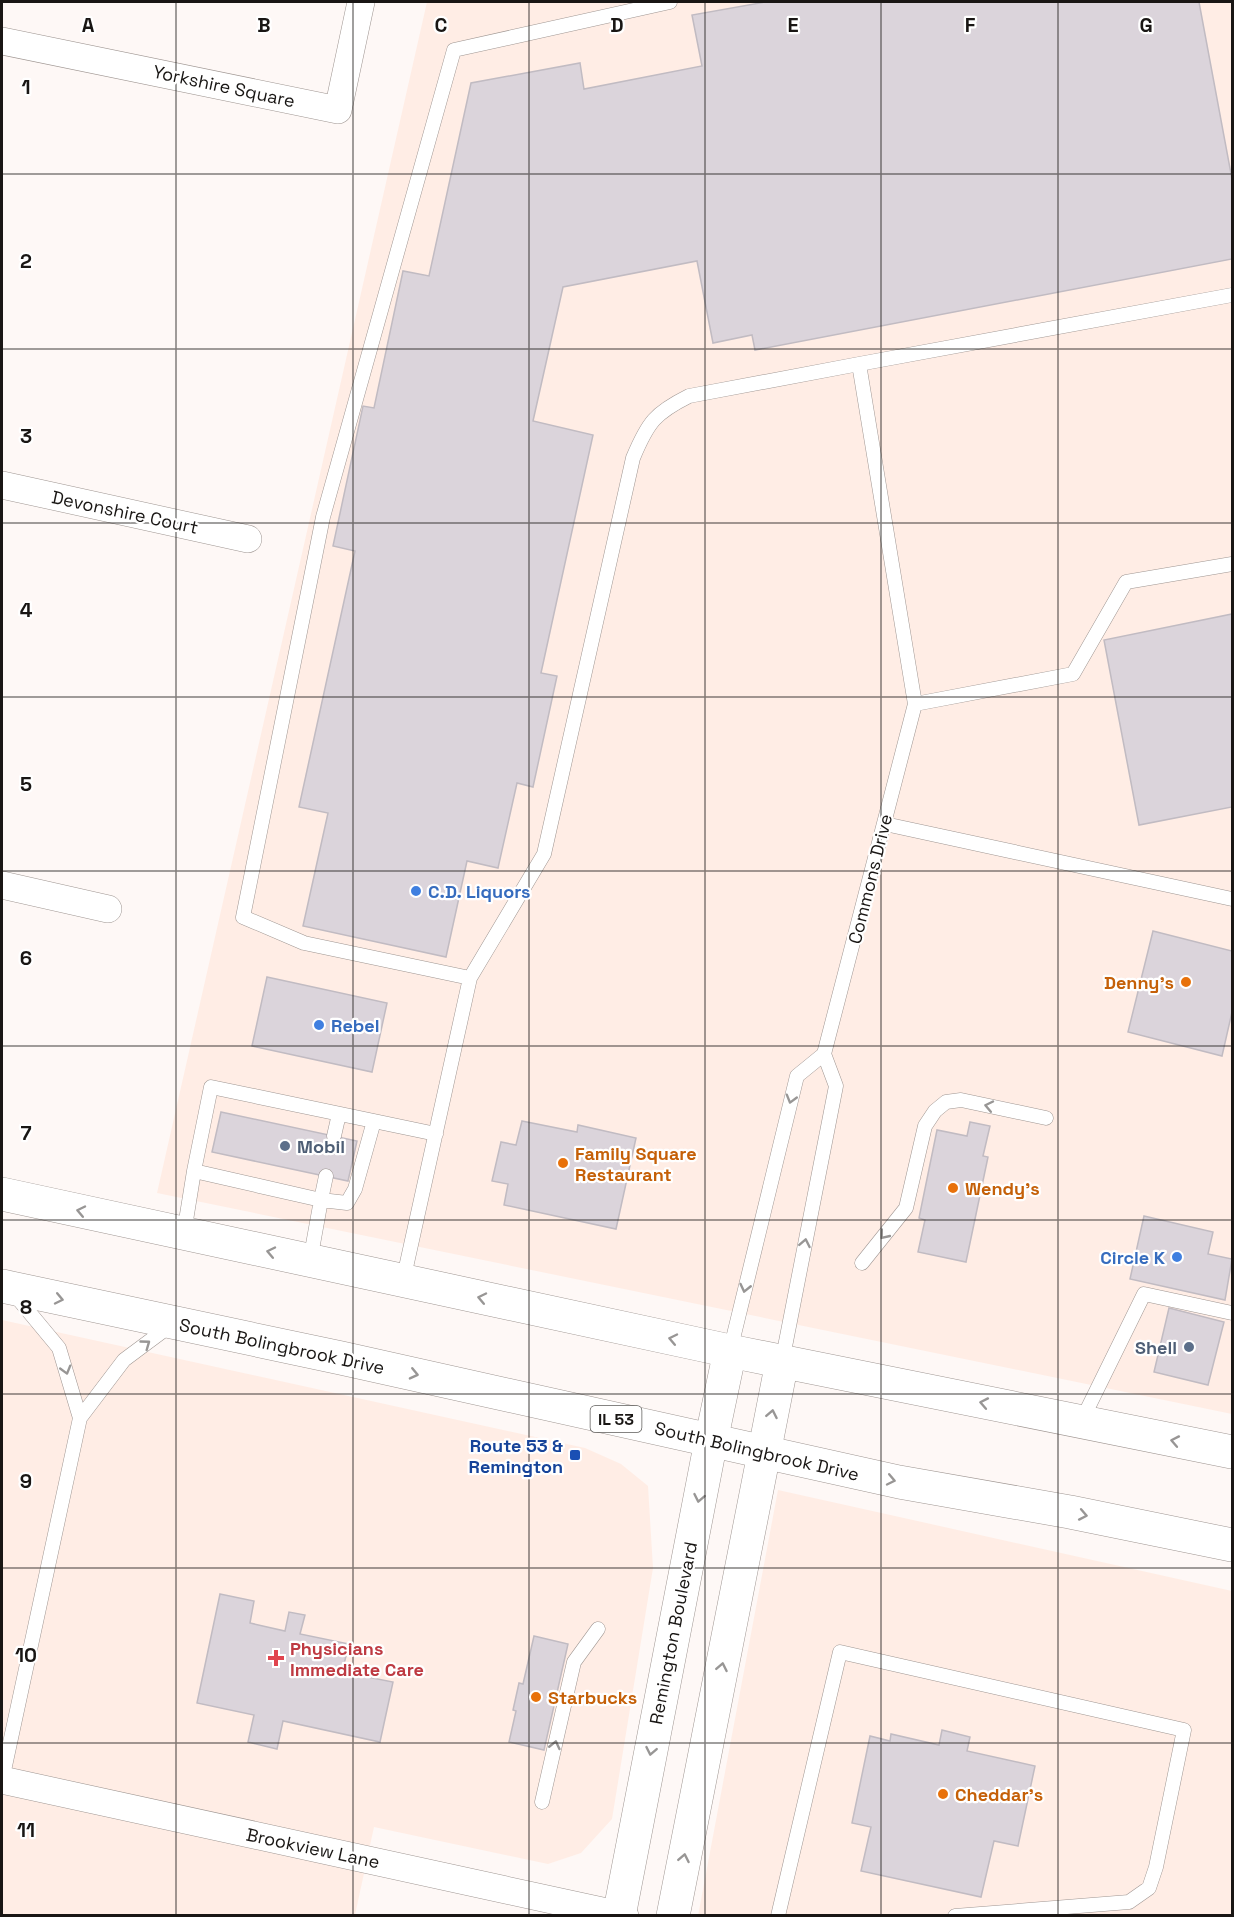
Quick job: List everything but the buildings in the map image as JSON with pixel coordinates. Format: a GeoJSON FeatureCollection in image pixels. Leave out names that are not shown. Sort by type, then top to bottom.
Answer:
{"type":"FeatureCollection","features":[{"type":"Feature","properties":{"kind":"main road"},"geometry":{"type":"LineString","coordinates":[[2,1194],[782,1362],[1081,1422],[1232,1449]]}},
{"type":"Feature","properties":{"kind":"main road","name":"South Bolingbrook Drive"},"geometry":{"type":"LineString","coordinates":[[5,1287],[899,1482],[1070,1512],[1233,1545]]}},
{"type":"Feature","properties":{"kind":"main road","name":"Remington Boulevard"},"geometry":{"type":"LineString","coordinates":[[619,1915],[730,1351]]}},
{"type":"Feature","properties":{"kind":"main road"},"geometry":{"type":"LineString","coordinates":[[673,1916],[782,1362]]}},
{"type":"Feature","properties":{"kind":"street","name":"Yorkshire Square"},"geometry":{"type":"LineString","coordinates":[[2,40],[338,110],[361,2]]}},
{"type":"Feature","properties":{"kind":"street","name":"Devonshire Court"},"geometry":{"type":"LineString","coordinates":[[2,485],[248,539]]}},
{"type":"Feature","properties":{"kind":"street"},"geometry":{"type":"LineString","coordinates":[[2,885],[108,909]]}},
{"type":"Feature","properties":{"kind":"street","name":"Brookview Lane"},"geometry":{"type":"LineString","coordinates":[[2,1780],[624,1916]]}},
{"type":"Feature","properties":{"kind":"lane"},"geometry":{"type":"LineString","coordinates":[[470,978],[303,943],[243,917],[321,528],[454,50],[670,2]]}},
{"type":"Feature","properties":{"kind":"lane"},"geometry":{"type":"LineString","coordinates":[[404,1281],[470,978],[544,854],[631,469],[644,431],[665,409],[689,396],[1233,295]]}},
{"type":"Feature","properties":{"kind":"lane"},"geometry":{"type":"LineString","coordinates":[[859,364],[915,704],[1073,674],[1126,582],[1233,564]]}},
{"type":"Feature","properties":{"kind":"lane","name":"Commons Drive"},"geometry":{"type":"LineString","coordinates":[[824,1054],[915,704]]}},
{"type":"Feature","properties":{"kind":"lane"},"geometry":{"type":"LineString","coordinates":[[885,824],[1233,899]]}},
{"type":"Feature","properties":{"kind":"lane"},"geometry":{"type":"LineString","coordinates":[[730,1351],[797,1076],[824,1054],[836,1086],[782,1362]]}},
{"type":"Feature","properties":{"kind":"lane"},"geometry":{"type":"LineString","coordinates":[[184,1233],[211,1087],[436,1134]]}},
{"type":"Feature","properties":{"kind":"lane"},"geometry":{"type":"LineString","coordinates":[[861,1263],[906,1208],[926,1126],[935,1110],[946,1102],[962,1100],[1046,1118]]}},
{"type":"Feature","properties":{"kind":"lane"},"geometry":{"type":"LineString","coordinates":[[334,1136],[339,1114]]}},
{"type":"Feature","properties":{"kind":"lane"},"geometry":{"type":"LineString","coordinates":[[194,1171],[321,1200],[346,1203],[355,1189],[374,1121]]}},
{"type":"Feature","properties":{"kind":"lane"},"geometry":{"type":"LineString","coordinates":[[310,1261],[326,1176]]}},
{"type":"Feature","properties":{"kind":"lane"},"geometry":{"type":"LineString","coordinates":[[5,1287],[59,1348],[80,1419]]}},
{"type":"Feature","properties":{"kind":"lane"},"geometry":{"type":"LineString","coordinates":[[1081,1422],[1144,1294],[1233,1313]]}},
{"type":"Feature","properties":{"kind":"lane"},"geometry":{"type":"LineString","coordinates":[[2,1780],[80,1419],[124,1360],[175,1323]]}},
{"type":"Feature","properties":{"kind":"lane"},"geometry":{"type":"LineString","coordinates":[[542,1802],[574,1662],[598,1629]]}},
{"type":"Feature","properties":{"kind":"lane"},"geometry":{"type":"LineString","coordinates":[[778,1916],[840,1652],[1184,1730],[1156,1867],[1149,1888],[1129,1902],[954,1916]]}},
{"type":"Feature","properties":{"kind":"shaded area"},"geometry":{"type":"Polygon","coordinates":[[[427,2],[1232,2],[1232,1414],[157,1193],[427,2]]]}},
{"type":"Feature","properties":{"kind":"shaded area"},"geometry":{"type":"Polygon","coordinates":[[[2,1320],[585,1448],[621,1464],[648,1486],[653,1568],[612,1819],[581,1853],[548,1864],[374,1827],[355,1915],[2,1916],[2,1320]]]}},
{"type":"Feature","properties":{"kind":"shaded area"},"geometry":{"type":"Polygon","coordinates":[[[778,1490],[1232,1591],[1232,1915],[698,1916],[778,1490]]]}},
{"type":"Feature","properties":{"kind":"place","name":"C.D. Liquors"},"geometry":{"type":"Point","coordinates":[416,891]}},
{"type":"Feature","properties":{"kind":"place","name":"Denny's"},"geometry":{"type":"Point","coordinates":[1186,982]}},
{"type":"Feature","properties":{"kind":"place","name":"Rebel"},"geometry":{"type":"Point","coordinates":[319,1025]}},
{"type":"Feature","properties":{"kind":"place","name":"Mobil"},"geometry":{"type":"Point","coordinates":[285,1146]}},
{"type":"Feature","properties":{"kind":"place","name":"Family Square Restaurant"},"geometry":{"type":"Point","coordinates":[563,1163]}},
{"type":"Feature","properties":{"kind":"place","name":"Wendy's"},"geometry":{"type":"Point","coordinates":[953,1188]}},
{"type":"Feature","properties":{"kind":"place","name":"Circle K"},"geometry":{"type":"Point","coordinates":[1177,1257]}},
{"type":"Feature","properties":{"kind":"place","name":"Shell"},"geometry":{"type":"Point","coordinates":[1189,1347]}},
{"type":"Feature","properties":{"kind":"place","name":"Route 53 & Remington"},"geometry":{"type":"Point","coordinates":[575,1455]}},
{"type":"Feature","properties":{"kind":"place","name":"Physicians Immediate Care"},"geometry":{"type":"Point","coordinates":[276,1658]}},
{"type":"Feature","properties":{"kind":"place","name":"Starbucks"},"geometry":{"type":"Point","coordinates":[536,1697]}},
{"type":"Feature","properties":{"kind":"place","name":"Cheddar's"},"geometry":{"type":"Point","coordinates":[943,1794]}}]}
